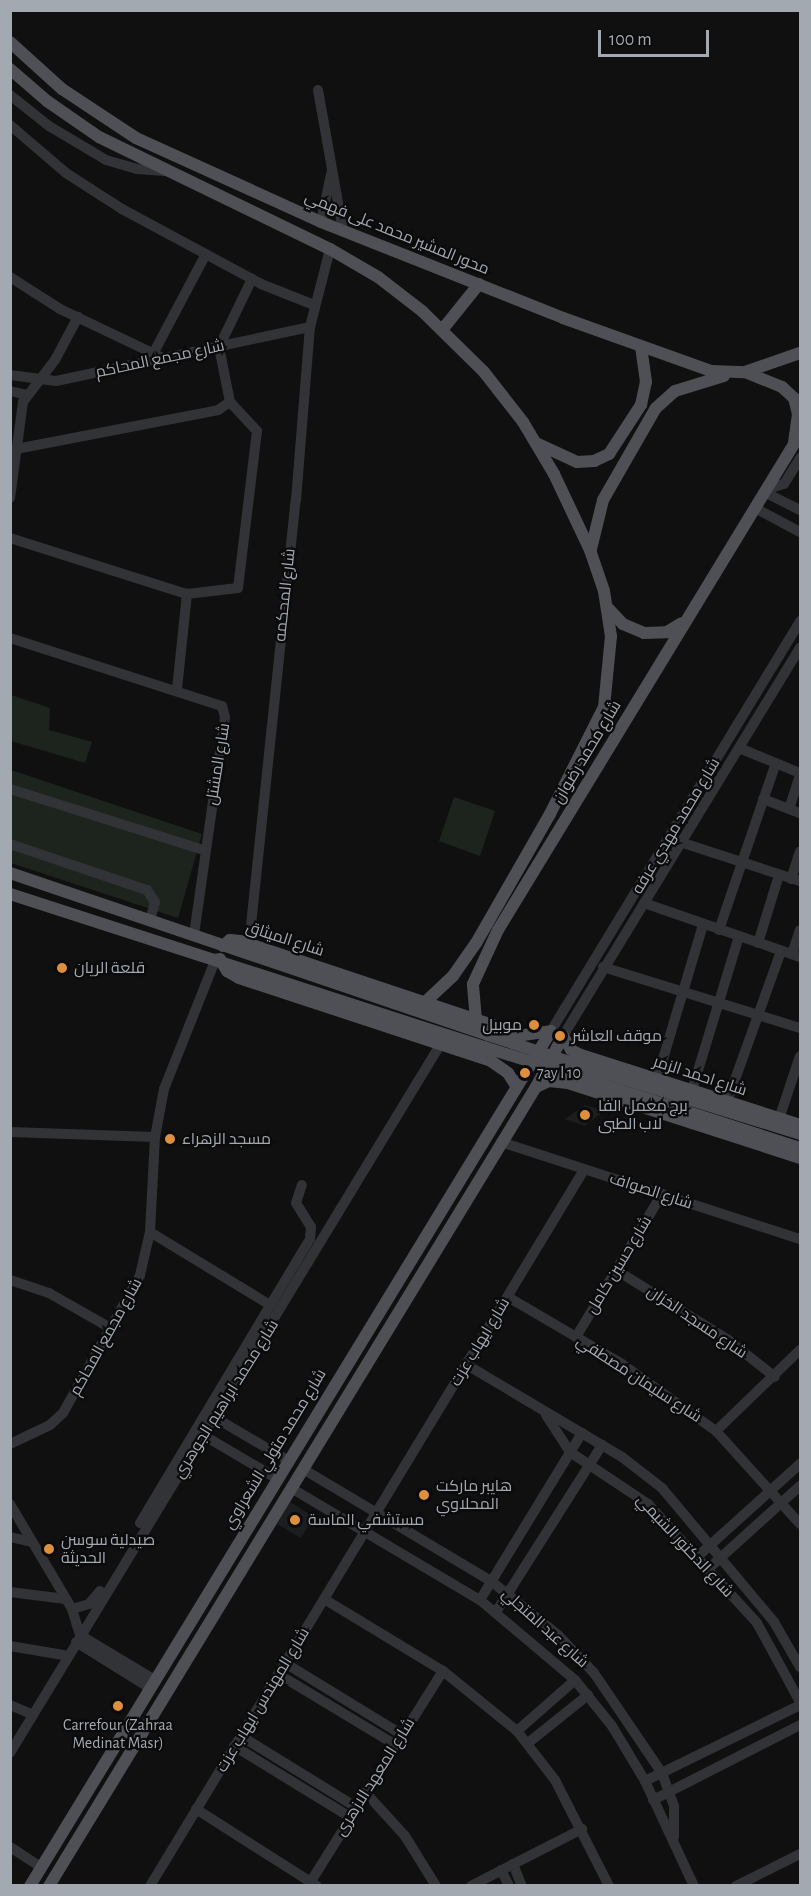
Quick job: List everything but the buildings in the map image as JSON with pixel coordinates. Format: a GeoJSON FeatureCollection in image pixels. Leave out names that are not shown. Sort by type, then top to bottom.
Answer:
{"type":"FeatureCollection","features":[{"type":"Feature","properties":{"kind":"main road","name":"محور المشير محمد على فهمي"},"geometry":{"type":"LineString","coordinates":[[10,42],[62,89],[117,127],[343,231],[690,366],[740,372],[801,353]]}},
{"type":"Feature","properties":{"kind":"main road"},"geometry":{"type":"LineString","coordinates":[[10,69],[81,126],[165,171],[330,249],[378,277],[442,330],[503,394],[537,443],[590,550]]}},
{"type":"Feature","properties":{"kind":"main road"},"geometry":{"type":"LineString","coordinates":[[442,330],[479,284]]}},
{"type":"Feature","properties":{"kind":"main road"},"geometry":{"type":"LineString","coordinates":[[537,443],[577,462],[594,461],[609,454],[641,405],[646,382],[641,348]]}},
{"type":"Feature","properties":{"kind":"main road"},"geometry":{"type":"LineString","coordinates":[[590,550],[603,500],[656,408],[683,387],[740,372],[782,387],[794,398],[798,414],[793,446]]}},
{"type":"Feature","properties":{"kind":"main road"},"geometry":{"type":"LineString","coordinates":[[755,508],[801,434]]}},
{"type":"Feature","properties":{"kind":"main road","name":"شارع محمد رضوان"},"geometry":{"type":"LineString","coordinates":[[472,985],[498,930],[755,508]]}},
{"type":"Feature","properties":{"kind":"main road","name":"شارع محمد رضوان"},"geometry":{"type":"LineString","coordinates":[[424,1003],[453,976],[545,823],[604,706],[612,651],[608,608],[590,550]]}},
{"type":"Feature","properties":{"kind":"main road"},"geometry":{"type":"LineString","coordinates":[[608,608],[623,624],[644,633],[667,632],[687,620]]}},
{"type":"Feature","properties":{"kind":"main road","name":"شارع الميثاق"},"geometry":{"type":"LineString","coordinates":[[10,873],[223,946],[235,940],[249,944],[507,1030],[528,1036],[557,1034]]}},
{"type":"Feature","properties":{"kind":"main road"},"geometry":{"type":"LineString","coordinates":[[10,894],[801,1148]]}},
{"type":"Feature","properties":{"kind":"main road"},"geometry":{"type":"LineString","coordinates":[[223,946],[801,1134]]}},
{"type":"Feature","properties":{"kind":"main road"},"geometry":{"type":"LineString","coordinates":[[218,959],[227,971],[239,978],[497,1064],[515,1084]]}},
{"type":"Feature","properties":{"kind":"main road"},"geometry":{"type":"LineString","coordinates":[[453,976],[461,985],[472,985],[476,1020]]}},
{"type":"Feature","properties":{"kind":"main road"},"geometry":{"type":"LineString","coordinates":[[497,1064],[508,1048],[507,1030]]}},
{"type":"Feature","properties":{"kind":"main road","name":"شارع احمد الزمر"},"geometry":{"type":"LineString","coordinates":[[557,1034],[572,1050],[581,1055],[801,1125]]}},
{"type":"Feature","properties":{"kind":"main road","name":"شارع محمد متولي الشعراوي"},"geometry":{"type":"LineString","coordinates":[[30,1886],[515,1084],[557,1034]]}},
{"type":"Feature","properties":{"kind":"main road","name":"شارع محمد متولي الشعراوي"},"geometry":{"type":"LineString","coordinates":[[49,1886],[536,1087],[557,1034]]}},
{"type":"Feature","properties":{"kind":"main road"},"geometry":{"type":"LineString","coordinates":[[568,1083],[568,1068],[581,1055]]}},
{"type":"Feature","properties":{"kind":"main road"},"geometry":{"type":"LineString","coordinates":[[536,1087],[549,1081],[568,1083],[801,1158]]}},
{"type":"Feature","properties":{"kind":"main road"},"geometry":{"type":"LineString","coordinates":[[477,1148],[480,1157],[493,1156]]}},
{"type":"Feature","properties":{"kind":"main road"},"geometry":{"type":"LineString","coordinates":[[464,1168],[477,1167],[480,1177]]}},
{"type":"Feature","properties":{"kind":"main road"},"geometry":{"type":"LineString","coordinates":[[240,1538],[248,1547],[257,1547]]}},
{"type":"Feature","properties":{"kind":"main road"},"geometry":{"type":"LineString","coordinates":[[229,1556],[239,1558],[246,1565]]}},
{"type":"Feature","properties":{"kind":"street"},"geometry":{"type":"LineString","coordinates":[[318,90],[343,231]]}},
{"type":"Feature","properties":{"kind":"street"},"geometry":{"type":"LineString","coordinates":[[11,96],[68,138],[106,160],[137,169],[165,171]]}},
{"type":"Feature","properties":{"kind":"street"},"geometry":{"type":"LineString","coordinates":[[10,125],[94,192],[252,279],[314,305]]}},
{"type":"Feature","properties":{"kind":"street"},"geometry":{"type":"LineString","coordinates":[[321,222],[332,174]]}},
{"type":"Feature","properties":{"kind":"street","name":"شارع المحكمه"},"geometry":{"type":"LineString","coordinates":[[249,944],[298,473],[310,327],[330,249]]}},
{"type":"Feature","properties":{"kind":"street"},"geometry":{"type":"LineString","coordinates":[[10,278],[78,318],[159,356],[206,254]]}},
{"type":"Feature","properties":{"kind":"street"},"geometry":{"type":"LineString","coordinates":[[10,538],[187,594],[230,592],[241,582],[257,431],[230,402],[219,347],[252,279]]}},
{"type":"Feature","properties":{"kind":"street"},"geometry":{"type":"LineString","coordinates":[[10,498],[16,449],[27,395],[55,360],[78,318]]}},
{"type":"Feature","properties":{"kind":"street","name":"شارع مجمع المحاكم"},"geometry":{"type":"LineString","coordinates":[[10,375],[36,381],[56,381],[159,356],[219,347],[310,327]]}},
{"type":"Feature","properties":{"kind":"street"},"geometry":{"type":"LineString","coordinates":[[10,391],[27,395]]}},
{"type":"Feature","properties":{"kind":"street"},"geometry":{"type":"LineString","coordinates":[[16,449],[218,410],[230,402]]}},
{"type":"Feature","properties":{"kind":"street"},"geometry":{"type":"LineString","coordinates":[[764,491],[784,484],[801,458]]}},
{"type":"Feature","properties":{"kind":"street"},"geometry":{"type":"LineString","coordinates":[[764,491],[801,510]]}},
{"type":"Feature","properties":{"kind":"street"},"geometry":{"type":"LineString","coordinates":[[755,508],[801,532]]}},
{"type":"Feature","properties":{"kind":"street"},"geometry":{"type":"LineString","coordinates":[[177,689],[187,594]]}},
{"type":"Feature","properties":{"kind":"street","name":"شارع محمد مهدي عرفه"},"geometry":{"type":"LineString","coordinates":[[557,1034],[801,621]]}},
{"type":"Feature","properties":{"kind":"street","name":"شارع المشتل"},"geometry":{"type":"LineString","coordinates":[[10,638],[177,689],[217,703],[225,711],[194,935]]}},
{"type":"Feature","properties":{"kind":"street","name":"شارع محمد مهدي عرفه"},"geometry":{"type":"LineString","coordinates":[[557,1034],[603,968],[799,653]]}},
{"type":"Feature","properties":{"kind":"street"},"geometry":{"type":"LineString","coordinates":[[739,748],[801,774],[789,809]]}},
{"type":"Feature","properties":{"kind":"street"},"geometry":{"type":"LineString","coordinates":[[719,930],[776,763]]}},
{"type":"Feature","properties":{"kind":"street"},"geometry":{"type":"LineString","coordinates":[[10,789],[204,850]]}},
{"type":"Feature","properties":{"kind":"street"},"geometry":{"type":"LineString","coordinates":[[763,799],[801,813]]}},
{"type":"Feature","properties":{"kind":"street"},"geometry":{"type":"LineString","coordinates":[[680,842],[796,880],[801,851]]}},
{"type":"Feature","properties":{"kind":"street"},"geometry":{"type":"LineString","coordinates":[[10,844],[147,890],[155,902],[150,921]]}},
{"type":"Feature","properties":{"kind":"street"},"geometry":{"type":"LineString","coordinates":[[758,942],[779,875]]}},
{"type":"Feature","properties":{"kind":"street"},"geometry":{"type":"LineString","coordinates":[[644,903],[791,954]]}},
{"type":"Feature","properties":{"kind":"street"},"geometry":{"type":"LineString","coordinates":[[657,1079],[703,925]]}},
{"type":"Feature","properties":{"kind":"street"},"geometry":{"type":"LineString","coordinates":[[727,1102],[758,1016],[801,930]]}},
{"type":"Feature","properties":{"kind":"street"},"geometry":{"type":"LineString","coordinates":[[692,1090],[739,936]]}},
{"type":"Feature","properties":{"kind":"street","name":"شارع مجمع المحاكم"},"geometry":{"type":"LineString","coordinates":[[10,1444],[59,1417],[112,1329],[140,1275],[150,1233],[155,1137],[170,1070],[218,959]]}},
{"type":"Feature","properties":{"kind":"street"},"geometry":{"type":"LineString","coordinates":[[603,968],[801,1028]]}},
{"type":"Feature","properties":{"kind":"street","name":"شارع محمد ابراهيم الجوهري"},"geometry":{"type":"LineString","coordinates":[[10,1752],[15,1735],[33,1715],[440,1044]]}},
{"type":"Feature","properties":{"kind":"street"},"geometry":{"type":"LineString","coordinates":[[779,1119],[801,1056]]}},
{"type":"Feature","properties":{"kind":"street"},"geometry":{"type":"LineString","coordinates":[[10,1132],[155,1137]]}},
{"type":"Feature","properties":{"kind":"street","name":"شارع الصواف"},"geometry":{"type":"LineString","coordinates":[[501,1142],[801,1239]]}},
{"type":"Feature","properties":{"kind":"street","name":"شارع ايهاب عزت"},"geometry":{"type":"LineString","coordinates":[[376,1515],[584,1170]]}},
{"type":"Feature","properties":{"kind":"street"},"geometry":{"type":"LineString","coordinates":[[10,1592],[69,1604],[96,1599],[312,1233],[309,1221],[296,1203],[302,1185]]}},
{"type":"Feature","properties":{"kind":"street","name":"شارع حسين كامل"},"geometry":{"type":"LineString","coordinates":[[576,1337],[662,1194]]}},
{"type":"Feature","properties":{"kind":"street"},"geometry":{"type":"LineString","coordinates":[[150,1233],[270,1305]]}},
{"type":"Feature","properties":{"kind":"street","name":"شارع مسجد الخزان"},"geometry":{"type":"LineString","coordinates":[[616,1270],[727,1339],[775,1377]]}},
{"type":"Feature","properties":{"kind":"street"},"geometry":{"type":"LineString","coordinates":[[10,1280],[49,1293],[112,1329]]}},
{"type":"Feature","properties":{"kind":"street","name":"شارع سليمان مصطفي"},"geometry":{"type":"LineString","coordinates":[[507,1297],[670,1396],[716,1431],[801,1524]]}},
{"type":"Feature","properties":{"kind":"street"},"geometry":{"type":"LineString","coordinates":[[716,1431],[801,1350]]}},
{"type":"Feature","properties":{"kind":"street","name":"شارع الدكتور الشيمي"},"geometry":{"type":"LineString","coordinates":[[467,1365],[546,1414],[602,1445],[662,1488],[780,1631],[801,1667]]}},
{"type":"Feature","properties":{"kind":"street","name":"شارع الدكتور الشيمي"},"geometry":{"type":"LineString","coordinates":[[546,1414],[570,1452],[648,1504],[762,1630],[801,1704]]}},
{"type":"Feature","properties":{"kind":"street"},"geometry":{"type":"LineString","coordinates":[[214,1417],[287,1460]]}},
{"type":"Feature","properties":{"kind":"street"},"geometry":{"type":"LineString","coordinates":[[480,1600],[582,1433]]}},
{"type":"Feature","properties":{"kind":"street"},"geometry":{"type":"LineString","coordinates":[[203,1435],[276,1478]]}},
{"type":"Feature","properties":{"kind":"street"},"geometry":{"type":"LineString","coordinates":[[496,1612],[602,1445]]}},
{"type":"Feature","properties":{"kind":"street"},"geometry":{"type":"LineString","coordinates":[[697,1557],[801,1464]]}},
{"type":"Feature","properties":{"kind":"street","name":"شارع عبد المتجلي"},"geometry":{"type":"LineString","coordinates":[[303,1469],[376,1515],[491,1581],[508,1593],[594,1672],[662,1773],[675,1806],[674,1837]]}},
{"type":"Feature","properties":{"kind":"street"},"geometry":{"type":"LineString","coordinates":[[708,1569],[801,1486]]}},
{"type":"Feature","properties":{"kind":"street","name":"شارع عبد المتجلي"},"geometry":{"type":"LineString","coordinates":[[291,1488],[480,1600],[575,1680],[612,1726],[645,1781],[674,1837],[694,1886]]}},
{"type":"Feature","properties":{"kind":"street"},"geometry":{"type":"LineString","coordinates":[[10,1504],[69,1604],[78,1638],[153,1684]]}},
{"type":"Feature","properties":{"kind":"street","name":"شارع المهندس ايهاب عزت"},"geometry":{"type":"LineString","coordinates":[[154,1884],[196,1809],[376,1515]]}},
{"type":"Feature","properties":{"kind":"street"},"geometry":{"type":"LineString","coordinates":[[10,1537],[32,1542]]}},
{"type":"Feature","properties":{"kind":"street"},"geometry":{"type":"LineString","coordinates":[[324,1599],[443,1671],[517,1731],[528,1743],[582,1829],[609,1886]]}},
{"type":"Feature","properties":{"kind":"street"},"geometry":{"type":"LineString","coordinates":[[10,1647],[69,1656]]}},
{"type":"Feature","properties":{"kind":"street"},"geometry":{"type":"LineString","coordinates":[[285,1663],[401,1734]]}},
{"type":"Feature","properties":{"kind":"street","name":"شارع المعهد الازهرى"},"geometry":{"type":"LineString","coordinates":[[312,1884],[394,1744],[443,1671]]}},
{"type":"Feature","properties":{"kind":"street"},"geometry":{"type":"LineString","coordinates":[[278,1674],[394,1744]]}},
{"type":"Feature","properties":{"kind":"street"},"geometry":{"type":"LineString","coordinates":[[517,1731],[575,1680]]}},
{"type":"Feature","properties":{"kind":"street"},"geometry":{"type":"LineString","coordinates":[[528,1743],[588,1695]]}},
{"type":"Feature","properties":{"kind":"street"},"geometry":{"type":"LineString","coordinates":[[645,1781],[801,1704]]}},
{"type":"Feature","properties":{"kind":"street"},"geometry":{"type":"LineString","coordinates":[[10,1705],[33,1715]]}},
{"type":"Feature","properties":{"kind":"street"},"geometry":{"type":"LineString","coordinates":[[653,1800],[801,1725]]}},
{"type":"Feature","properties":{"kind":"street"},"geometry":{"type":"LineString","coordinates":[[240,1736],[353,1812]]}},
{"type":"Feature","properties":{"kind":"street"},"geometry":{"type":"LineString","coordinates":[[234,1746],[353,1812]]}},
{"type":"Feature","properties":{"kind":"street"},"geometry":{"type":"LineString","coordinates":[[365,1792],[405,1836],[436,1886]]}},
{"type":"Feature","properties":{"kind":"street"},"geometry":{"type":"LineString","coordinates":[[196,1809],[312,1884]]}},
{"type":"Feature","properties":{"kind":"street"},"geometry":{"type":"LineString","coordinates":[[471,1886],[582,1829]]}},
{"type":"Feature","properties":{"kind":"street"},"geometry":{"type":"LineString","coordinates":[[10,1847],[41,1867]]}},
{"type":"Feature","properties":{"kind":"street"},"geometry":{"type":"LineString","coordinates":[[736,1886],[801,1854]]}},
{"type":"Feature","properties":{"kind":"street"},"geometry":{"type":"LineString","coordinates":[[513,1864],[522,1886]]}},
{"type":"Feature","properties":{"kind":"street"},"geometry":{"type":"LineString","coordinates":[[501,1870],[509,1886]]}},
{"type":"Feature","properties":{"kind":"shaded area"},"geometry":{"type":"Polygon","coordinates":[[[11,695],[50,708],[49,730],[92,742],[85,763],[11,741],[11,695]]]}},
{"type":"Feature","properties":{"kind":"shaded area"},"geometry":{"type":"Polygon","coordinates":[[[11,770],[202,834],[178,918],[11,863],[11,770]]]}},
{"type":"Feature","properties":{"kind":"shaded area"},"geometry":{"type":"Polygon","coordinates":[[[454,797],[495,811],[480,856],[439,841],[454,797]]]}},
{"type":"Feature","properties":{"kind":"shaded area","name":"برج معمل الفا لاب الطبى"},"geometry":{"type":"Polygon","coordinates":[[[585,1105],[604,1111],[585,1126],[565,1119],[585,1105]]]}},
{"type":"Feature","properties":{"kind":"shaded area","name":"مستشفي الماسة"},"geometry":{"type":"Polygon","coordinates":[[[290,1502],[314,1517],[301,1538],[277,1524],[290,1502]]]}},
{"type":"Feature","properties":{"kind":"place","name":"قلعة الريان"},"geometry":{"type":"Point","coordinates":[62,968]}},
{"type":"Feature","properties":{"kind":"place","name":"موبيل"},"geometry":{"type":"Point","coordinates":[534,1025]}},
{"type":"Feature","properties":{"kind":"place","name":"موقف العاشر"},"geometry":{"type":"Point","coordinates":[560,1036]}},
{"type":"Feature","properties":{"kind":"place","name":"7ay l 10"},"geometry":{"type":"Point","coordinates":[525,1073]}},
{"type":"Feature","properties":{"kind":"place","name":"برج معمل الفا لاب الطبى"},"geometry":{"type":"Point","coordinates":[585,1115]}},
{"type":"Feature","properties":{"kind":"place","name":"مسجد الزهراء"},"geometry":{"type":"Point","coordinates":[170,1139]}},
{"type":"Feature","properties":{"kind":"place","name":"هايبر ماركت المحلاوي"},"geometry":{"type":"Point","coordinates":[424,1495]}},
{"type":"Feature","properties":{"kind":"place","name":"مستشفي الماسة"},"geometry":{"type":"Point","coordinates":[295,1520]}},
{"type":"Feature","properties":{"kind":"place","name":"صيدلية سوسن الحديثة"},"geometry":{"type":"Point","coordinates":[49,1549]}},
{"type":"Feature","properties":{"kind":"place","name":"Carrefour (Zahraa Medinat Masr)"},"geometry":{"type":"Point","coordinates":[118,1706]}}]}
